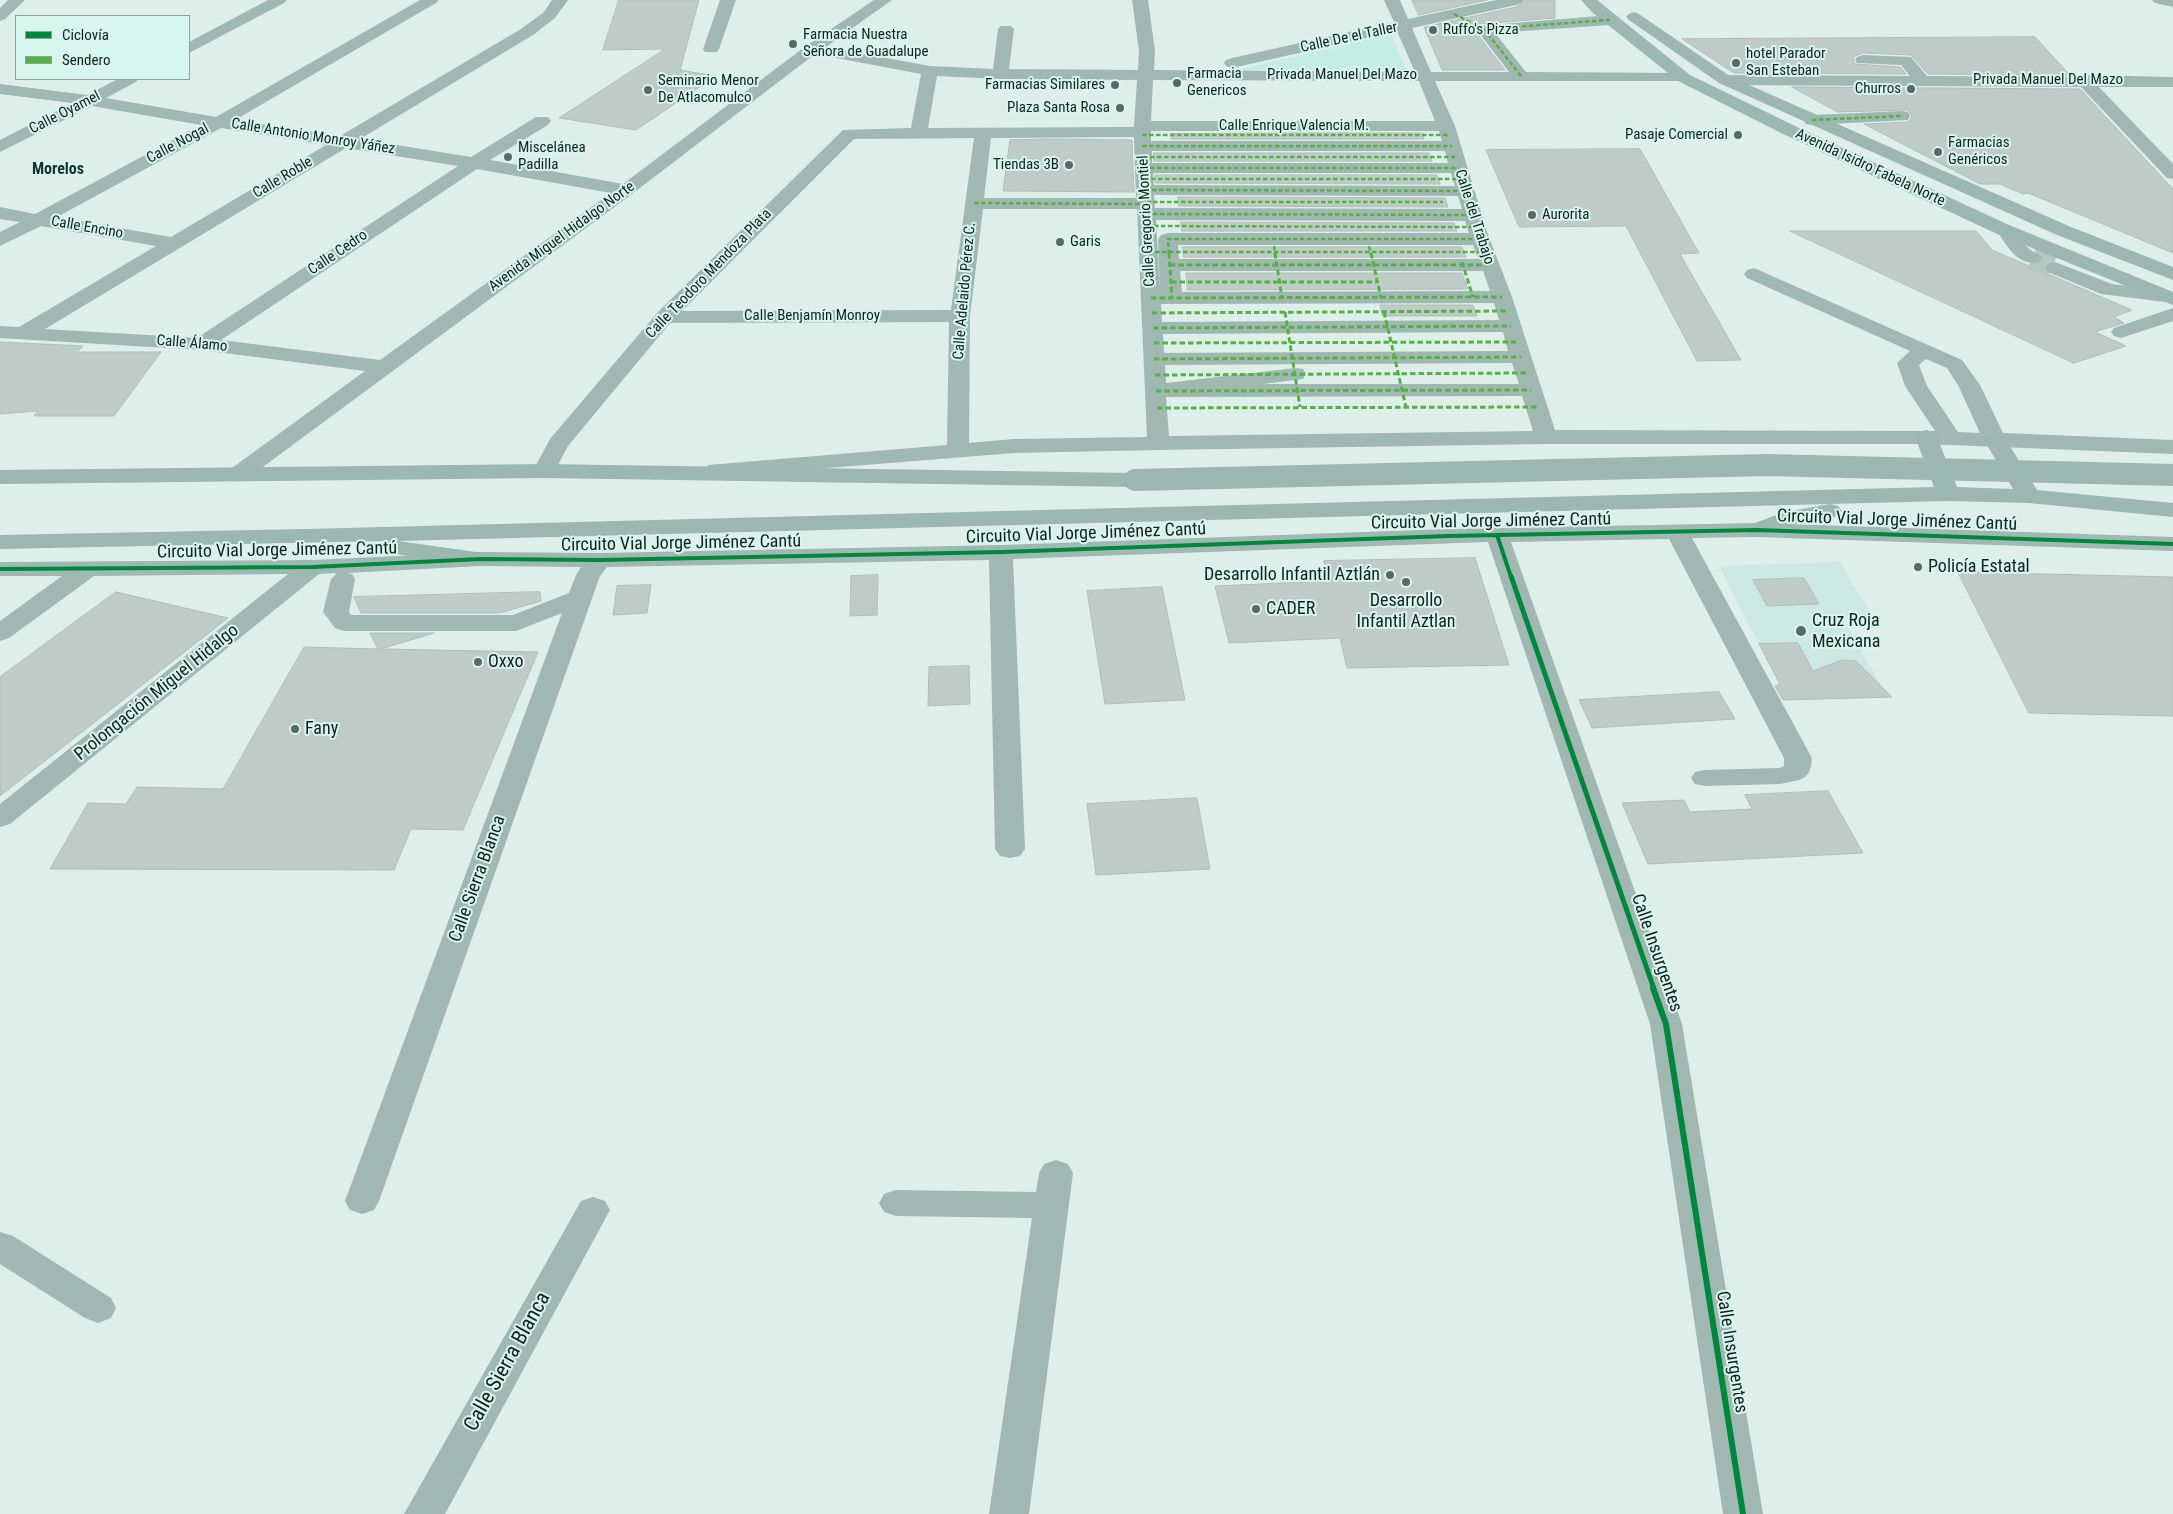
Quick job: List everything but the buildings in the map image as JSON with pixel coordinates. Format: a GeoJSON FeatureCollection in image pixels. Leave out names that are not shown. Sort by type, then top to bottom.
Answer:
{"type":"FeatureCollection","features":[{"type":"Feature","properties":{"kind":"main road","name":"Avenida Isidro Fabela Norte"},"geometry":{"type":"LineString","coordinates":[[1589,0],[1610,20],[1684,78],[1787,130],[2006,231],[2170,303]]}},
{"type":"Feature","properties":{"kind":"main road","name":"Avenida Isidro Fabela Norte"},"geometry":{"type":"LineString","coordinates":[[1604,0],[1620,8],[1726,80],[2064,231],[2173,274]]}},
{"type":"Feature","properties":{"kind":"main road"},"geometry":{"type":"LineString","coordinates":[[1787,130],[1815,121]]}},
{"type":"Feature","properties":{"kind":"main road"},"geometry":{"type":"LineString","coordinates":[[1757,530],[1793,517],[1917,502],[1947,494],[1926,438]]}},
{"type":"Feature","properties":{"kind":"main road"},"geometry":{"type":"LineString","coordinates":[[1995,440],[2029,496]]}},
{"type":"Feature","properties":{"kind":"main road"},"geometry":{"type":"LineString","coordinates":[[0,478],[240,473],[544,471],[1135,480],[1767,465],[2173,476]]}},
{"type":"Feature","properties":{"kind":"main road","name":"Circuito Vial Jorge Jiménez Cantú"},"geometry":{"type":"LineString","coordinates":[[0,542],[306,536],[1947,494],[2029,496],[2173,510]]}},
{"type":"Feature","properties":{"kind":"main road"},"geometry":{"type":"LineString","coordinates":[[306,536],[481,559]]}},
{"type":"Feature","properties":{"kind":"street"},"geometry":{"type":"LineString","coordinates":[[0,16],[17,0]]}},
{"type":"Feature","properties":{"kind":"street"},"geometry":{"type":"LineString","coordinates":[[190,47],[279,0]]}},
{"type":"Feature","properties":{"kind":"street","name":"Calle Nogal"},"geometry":{"type":"LineString","coordinates":[[0,240],[218,122],[431,0]]}},
{"type":"Feature","properties":{"kind":"street","name":"Calle Roble"},"geometry":{"type":"LineString","coordinates":[[24,332],[527,32],[550,14],[560,0]]}},
{"type":"Feature","properties":{"kind":"street"},"geometry":{"type":"LineString","coordinates":[[711,49],[728,0]]}},
{"type":"Feature","properties":{"kind":"street","name":"Avenida Miguel Hidalgo Norte"},"geometry":{"type":"LineString","coordinates":[[240,473],[626,190],[812,49],[884,0]]}},
{"type":"Feature","properties":{"kind":"street","name":"Calle Gregorio Montiel"},"geometry":{"type":"LineString","coordinates":[[1140,0],[1147,51],[1144,173],[1158,443]]}},
{"type":"Feature","properties":{"kind":"street","name":"Calle del Trabajo"},"geometry":{"type":"LineString","coordinates":[[1392,0],[1424,75],[1456,158],[1546,437]]}},
{"type":"Feature","properties":{"kind":"street","name":"Calle De el Taller"},"geometry":{"type":"LineString","coordinates":[[1181,75],[1516,0]]}},
{"type":"Feature","properties":{"kind":"street"},"geometry":{"type":"LineString","coordinates":[[2160,0],[2173,2]]}},
{"type":"Feature","properties":{"kind":"street"},"geometry":{"type":"LineString","coordinates":[[1454,14],[1484,29],[1521,76]]}},
{"type":"Feature","properties":{"kind":"street"},"geometry":{"type":"LineString","coordinates":[[1484,29],[1610,20]]}},
{"type":"Feature","properties":{"kind":"street"},"geometry":{"type":"LineString","coordinates":[[1000,74],[1006,29]]}},
{"type":"Feature","properties":{"kind":"street","name":"Privada Manuel Del Mazo"},"geometry":{"type":"LineString","coordinates":[[812,49],[930,71],[1000,74],[1684,78]]}},
{"type":"Feature","properties":{"kind":"street"},"geometry":{"type":"LineString","coordinates":[[1863,60],[1905,60],[1922,80]]}},
{"type":"Feature","properties":{"kind":"street"},"geometry":{"type":"LineString","coordinates":[[919,133],[930,71]]}},
{"type":"Feature","properties":{"kind":"street","name":"Calle Oyamel"},"geometry":{"type":"LineString","coordinates":[[0,147],[128,80]]}},
{"type":"Feature","properties":{"kind":"street","name":"Privada Manuel Del Mazo"},"geometry":{"type":"LineString","coordinates":[[1726,80],[2084,80],[2173,82]]}},
{"type":"Feature","properties":{"kind":"street"},"geometry":{"type":"LineString","coordinates":[[2084,80],[2173,174]]}},
{"type":"Feature","properties":{"kind":"street","name":"Calle Antonio Monroy Yáñez"},"geometry":{"type":"LineString","coordinates":[[8,86],[218,122],[476,162],[626,190]]}},
{"type":"Feature","properties":{"kind":"street"},"geometry":{"type":"LineString","coordinates":[[1815,121],[1902,116]]}},
{"type":"Feature","properties":{"kind":"street","name":"Calle Cedro"},"geometry":{"type":"LineString","coordinates":[[201,344],[476,162],[542,122]]}},
{"type":"Feature","properties":{"kind":"street","name":"Calle Enrique Valencia M."},"geometry":{"type":"LineString","coordinates":[[849,134],[983,133],[1144,173],[1164,174],[1275,254]]}},
{"type":"Feature","properties":{"kind":"street","name":"Calle Adelaido Pérez C."},"geometry":{"type":"LineString","coordinates":[[958,450],[960,316],[983,133]]}},
{"type":"Feature","properties":{"kind":"street","name":"Calle Teodoro Mendoza Plata"},"geometry":{"type":"LineString","coordinates":[[544,471],[558,444],[664,317],[849,134]]}},
{"type":"Feature","properties":{"kind":"street"},"geometry":{"type":"LineString","coordinates":[[1371,260],[1438,186],[1456,158]]}},
{"type":"Feature","properties":{"kind":"street"},"geometry":{"type":"LineString","coordinates":[[1371,260],[1438,186],[1456,158]]}},
{"type":"Feature","properties":{"kind":"street"},"geometry":{"type":"LineString","coordinates":[[1371,260],[1438,186],[1456,158]]}},
{"type":"Feature","properties":{"kind":"street"},"geometry":{"type":"LineString","coordinates":[[1144,173],[1164,174],[1275,254],[1371,260],[1519,350]]}},
{"type":"Feature","properties":{"kind":"street"},"geometry":{"type":"LineString","coordinates":[[1144,173],[1164,174],[1275,254],[1371,260]]}},
{"type":"Feature","properties":{"kind":"street"},"geometry":{"type":"LineString","coordinates":[[974,204],[1144,173],[1164,174],[1275,254],[1371,260],[1519,350]]}},
{"type":"Feature","properties":{"kind":"street"},"geometry":{"type":"LineString","coordinates":[[1438,186],[1481,240]]}},
{"type":"Feature","properties":{"kind":"street"},"geometry":{"type":"LineString","coordinates":[[1438,186],[1481,240]]}},
{"type":"Feature","properties":{"kind":"street"},"geometry":{"type":"LineString","coordinates":[[1371,260],[1438,186]]}},
{"type":"Feature","properties":{"kind":"street"},"geometry":{"type":"LineString","coordinates":[[1371,260],[1438,186]]}},
{"type":"Feature","properties":{"kind":"street"},"geometry":{"type":"LineString","coordinates":[[1438,186],[1473,297],[1519,350]]}},
{"type":"Feature","properties":{"kind":"street","name":"Calle Encino"},"geometry":{"type":"LineString","coordinates":[[0,213],[174,243]]}},
{"type":"Feature","properties":{"kind":"street"},"geometry":{"type":"LineString","coordinates":[[2006,231],[2024,254],[2032,258]]}},
{"type":"Feature","properties":{"kind":"street"},"geometry":{"type":"LineString","coordinates":[[1154,352],[1170,274],[1168,239],[1275,254],[1371,260],[1473,297]]}},
{"type":"Feature","properties":{"kind":"street"},"geometry":{"type":"LineString","coordinates":[[1154,352],[1371,260],[1481,240]]}},
{"type":"Feature","properties":{"kind":"street"},"geometry":{"type":"LineString","coordinates":[[1148,252],[1170,274]]}},
{"type":"Feature","properties":{"kind":"street"},"geometry":{"type":"LineString","coordinates":[[1154,352],[1275,254],[1371,260]]}},
{"type":"Feature","properties":{"kind":"street"},"geometry":{"type":"LineString","coordinates":[[1154,352],[1275,254],[1371,260]]}},
{"type":"Feature","properties":{"kind":"street"},"geometry":{"type":"LineString","coordinates":[[1154,352],[1275,254],[1371,260]]}},
{"type":"Feature","properties":{"kind":"street"},"geometry":{"type":"LineString","coordinates":[[1154,352],[1275,254],[1371,260]]}},
{"type":"Feature","properties":{"kind":"street"},"geometry":{"type":"LineString","coordinates":[[1170,274],[1275,254],[1371,260],[1519,350]]}},
{"type":"Feature","properties":{"kind":"street"},"geometry":{"type":"LineString","coordinates":[[1170,274],[1275,254],[1371,260],[1519,350]]}},
{"type":"Feature","properties":{"kind":"street"},"geometry":{"type":"LineString","coordinates":[[2055,268],[2108,290],[2170,303]]}},
{"type":"Feature","properties":{"kind":"street"},"geometry":{"type":"LineString","coordinates":[[1754,274],[1922,351],[1955,364],[1969,384],[1995,440]]}},
{"type":"Feature","properties":{"kind":"street"},"geometry":{"type":"LineString","coordinates":[[2120,332],[2170,303]]}},
{"type":"Feature","properties":{"kind":"street","name":"Calle Benjamín Monroy"},"geometry":{"type":"LineString","coordinates":[[664,317],[960,316]]}},
{"type":"Feature","properties":{"kind":"street","name":"Calle Álamo"},"geometry":{"type":"LineString","coordinates":[[0,332],[201,344],[384,367]]}},
{"type":"Feature","properties":{"kind":"street"},"geometry":{"type":"LineString","coordinates":[[1922,351],[1908,363],[1916,386],[1952,439]]}},
{"type":"Feature","properties":{"kind":"street"},"geometry":{"type":"LineString","coordinates":[[674,474],[1014,446],[1158,443],[1546,437],[1926,438],[2173,447]]}},
{"type":"Feature","properties":{"kind":"street","name":"Circuito Vial Jorge Jiménez Cantú"},"geometry":{"type":"LineString","coordinates":[[0,569],[314,567],[481,559],[600,560],[1002,552],[1497,536],[1757,530],[2173,544]]}},
{"type":"Feature","properties":{"kind":"street"},"geometry":{"type":"LineString","coordinates":[[1677,532],[1798,758],[1797,771],[1780,776],[1705,778]]}},
{"type":"Feature","properties":{"kind":"street","name":"Calle Insurgentes"},"geometry":{"type":"LineString","coordinates":[[1497,536],[1666,1024],[1742,1514]]}},
{"type":"Feature","properties":{"kind":"street"},"geometry":{"type":"LineString","coordinates":[[1002,552],[1000,574],[1010,849]]}},
{"type":"Feature","properties":{"kind":"street","name":"Calle Sierra Blanca"},"geometry":{"type":"LineString","coordinates":[[362,1201],[588,575],[600,560]]}},
{"type":"Feature","properties":{"kind":"street"},"geometry":{"type":"LineString","coordinates":[[0,633],[90,567]]}},
{"type":"Feature","properties":{"kind":"street","name":"Prolongación Miguel Hidalgo"},"geometry":{"type":"LineString","coordinates":[[0,818],[314,567]]}},
{"type":"Feature","properties":{"kind":"street"},"geometry":{"type":"LineString","coordinates":[[343,579],[336,612],[344,623],[516,623],[580,597]]}},
{"type":"Feature","properties":{"kind":"street"},"geometry":{"type":"LineString","coordinates":[[896,1203],[1053,1189],[1009,1514]]}},
{"type":"Feature","properties":{"kind":"street","name":"Calle Sierra Blanca"},"geometry":{"type":"LineString","coordinates":[[424,1514],[593,1210]]}},
{"type":"Feature","properties":{"kind":"street"},"geometry":{"type":"LineString","coordinates":[[0,1246],[98,1308]]}},
{"type":"Feature","properties":{"kind":"shaded area"},"geometry":{"type":"Polygon","coordinates":[[[1391,34],[1407,70],[1237,70],[1391,34]]]}},
{"type":"Feature","properties":{"kind":"shaded area","name":"Cruz Roja Mexicana"},"geometry":{"type":"Polygon","coordinates":[[[1840,562],[1873,617],[1843,619],[1888,697],[1788,700],[1719,566],[1840,562]]]}},
{"type":"Feature","properties":{"kind":"tunnel"},"geometry":{"type":"LineString","coordinates":[[2032,258],[2055,268]]}},
{"type":"Feature","properties":{"kind":"marked path"},"geometry":{"type":"LineString","coordinates":[[1454,14],[1484,29]]}},
{"type":"Feature","properties":{"kind":"marked path"},"geometry":{"type":"LineString","coordinates":[[1521,76],[1484,29],[1610,20]]}},
{"type":"Feature","properties":{"kind":"marked path"},"geometry":{"type":"LineString","coordinates":[[1812,120],[1902,116]]}},
{"type":"Feature","properties":{"kind":"marked path"},"geometry":{"type":"LineString","coordinates":[[1142,135],[1449,135]]}},
{"type":"Feature","properties":{"kind":"marked path"},"geometry":{"type":"LineString","coordinates":[[1142,146],[1452,146]]}},
{"type":"Feature","properties":{"kind":"marked path"},"geometry":{"type":"LineString","coordinates":[[1143,157],[1455,157]]}},
{"type":"Feature","properties":{"kind":"marked path"},"geometry":{"type":"LineString","coordinates":[[1143,168],[1459,168]]}},
{"type":"Feature","properties":{"kind":"marked path"},"geometry":{"type":"LineString","coordinates":[[1144,179],[1462,179]]}},
{"type":"Feature","properties":{"kind":"marked path"},"geometry":{"type":"LineString","coordinates":[[1145,190],[1466,191]]}},
{"type":"Feature","properties":{"kind":"marked path"},"geometry":{"type":"LineString","coordinates":[[1146,202],[1443,202]]}},
{"type":"Feature","properties":{"kind":"marked path"},"geometry":{"type":"LineString","coordinates":[[974,203],[1145,204]]}},
{"type":"Feature","properties":{"kind":"marked path"},"geometry":{"type":"LineString","coordinates":[[1146,214],[1473,215]]}},
{"type":"Feature","properties":{"kind":"marked path"},"geometry":{"type":"LineString","coordinates":[[1147,226],[1477,227]]}},
{"type":"Feature","properties":{"kind":"marked path"},"geometry":{"type":"LineString","coordinates":[[1172,298],[1168,239],[1481,239]]}},
{"type":"Feature","properties":{"kind":"marked path"},"geometry":{"type":"LineString","coordinates":[[1274,246],[1282,298]]}},
{"type":"Feature","properties":{"kind":"marked path"},"geometry":{"type":"LineString","coordinates":[[1369,246],[1381,298]]}},
{"type":"Feature","properties":{"kind":"marked path"},"geometry":{"type":"LineString","coordinates":[[1148,252],[1485,252]]}},
{"type":"Feature","properties":{"kind":"marked path"},"geometry":{"type":"LineString","coordinates":[[1462,262],[1473,297]]}},
{"type":"Feature","properties":{"kind":"marked path"},"geometry":{"type":"LineString","coordinates":[[1170,265],[1489,265]]}},
{"type":"Feature","properties":{"kind":"marked path"},"geometry":{"type":"LineString","coordinates":[[1171,282],[1377,282]]}},
{"type":"Feature","properties":{"kind":"marked path"},"geometry":{"type":"LineString","coordinates":[[1151,298],[1502,297]]}},
{"type":"Feature","properties":{"kind":"marked path"},"geometry":{"type":"LineString","coordinates":[[1152,313],[1506,311]]}},
{"type":"Feature","properties":{"kind":"marked path"},"geometry":{"type":"LineString","coordinates":[[1285,312],[1300,407]]}},
{"type":"Feature","properties":{"kind":"marked path"},"geometry":{"type":"LineString","coordinates":[[1384,312],[1406,407]]}},
{"type":"Feature","properties":{"kind":"marked path"},"geometry":{"type":"LineString","coordinates":[[1153,328],[1511,326]]}},
{"type":"Feature","properties":{"kind":"marked path"},"geometry":{"type":"LineString","coordinates":[[1154,343],[1516,342]]}},
{"type":"Feature","properties":{"kind":"marked path"},"geometry":{"type":"LineString","coordinates":[[1154,359],[1521,357]]}},
{"type":"Feature","properties":{"kind":"marked path"},"geometry":{"type":"LineString","coordinates":[[1155,375],[1526,373]]}},
{"type":"Feature","properties":{"kind":"marked path"},"geometry":{"type":"LineString","coordinates":[[1156,391],[1531,390]]}},
{"type":"Feature","properties":{"kind":"marked path"},"geometry":{"type":"LineString","coordinates":[[1157,408],[1537,407]]}},
{"type":"Feature","properties":{"kind":"cycle path"},"geometry":{"type":"LineString","coordinates":[[0,569],[313,567],[481,559],[600,560],[1002,552],[1448,536],[1757,530],[2173,544]]}},
{"type":"Feature","properties":{"kind":"cycle path"},"geometry":{"type":"LineString","coordinates":[[1497,535],[1666,1024],[1743,1514]]}},
{"type":"Feature","properties":{"kind":"place","name":"Ruffo's Pizza"},"geometry":{"type":"Point","coordinates":[1433,30]}},
{"type":"Feature","properties":{"kind":"place","name":"Farmacia Nuestra Señora de Guadalupe"},"geometry":{"type":"Point","coordinates":[793,44]}},
{"type":"Feature","properties":{"kind":"place","name":"hotel Parador San Esteban"},"geometry":{"type":"Point","coordinates":[1736,63]}},
{"type":"Feature","properties":{"kind":"place","name":"Farmacia Genericos"},"geometry":{"type":"Point","coordinates":[1177,83]}},
{"type":"Feature","properties":{"kind":"place","name":"Farmacias Similares"},"geometry":{"type":"Point","coordinates":[1115,85]}},
{"type":"Feature","properties":{"kind":"place","name":"Churros"},"geometry":{"type":"Point","coordinates":[1911,89]}},
{"type":"Feature","properties":{"kind":"place","name":"Seminario Menor De Atlacomulco"},"geometry":{"type":"Point","coordinates":[648,90]}},
{"type":"Feature","properties":{"kind":"place","name":"Plaza Santa Rosa"},"geometry":{"type":"Point","coordinates":[1120,108]}},
{"type":"Feature","properties":{"kind":"place","name":"Pasaje Comercial"},"geometry":{"type":"Point","coordinates":[1738,135]}},
{"type":"Feature","properties":{"kind":"place","name":"Farmacias Genéricos"},"geometry":{"type":"Point","coordinates":[1938,152]}},
{"type":"Feature","properties":{"kind":"place","name":"Miscelánea Padilla"},"geometry":{"type":"Point","coordinates":[508,157]}},
{"type":"Feature","properties":{"kind":"place","name":"Tiendas 3B"},"geometry":{"type":"Point","coordinates":[1069,165]}},
{"type":"Feature","properties":{"kind":"place","name":"Aurorita"},"geometry":{"type":"Point","coordinates":[1532,215]}},
{"type":"Feature","properties":{"kind":"place","name":"Garis"},"geometry":{"type":"Point","coordinates":[1060,242]}},
{"type":"Feature","properties":{"kind":"place","name":"Policía Estatal"},"geometry":{"type":"Point","coordinates":[1918,567]}},
{"type":"Feature","properties":{"kind":"place","name":"Desarrollo Infantil Aztlán"},"geometry":{"type":"Point","coordinates":[1390,575]}},
{"type":"Feature","properties":{"kind":"place","name":"Desarrollo Infantil Aztlan"},"geometry":{"type":"Point","coordinates":[1406,582]}},
{"type":"Feature","properties":{"kind":"place","name":"CADER"},"geometry":{"type":"Point","coordinates":[1256,609]}},
{"type":"Feature","properties":{"kind":"place","name":"Cruz Roja Mexicana"},"geometry":{"type":"Point","coordinates":[1801,631]}},
{"type":"Feature","properties":{"kind":"place","name":"Oxxo"},"geometry":{"type":"Point","coordinates":[478,662]}},
{"type":"Feature","properties":{"kind":"place","name":"Fany"},"geometry":{"type":"Point","coordinates":[295,729]}},
{"type":"Feature","properties":{"kind":"district","name":"Morelos"},"geometry":{"type":"Point","coordinates":[58,170]}}]}
